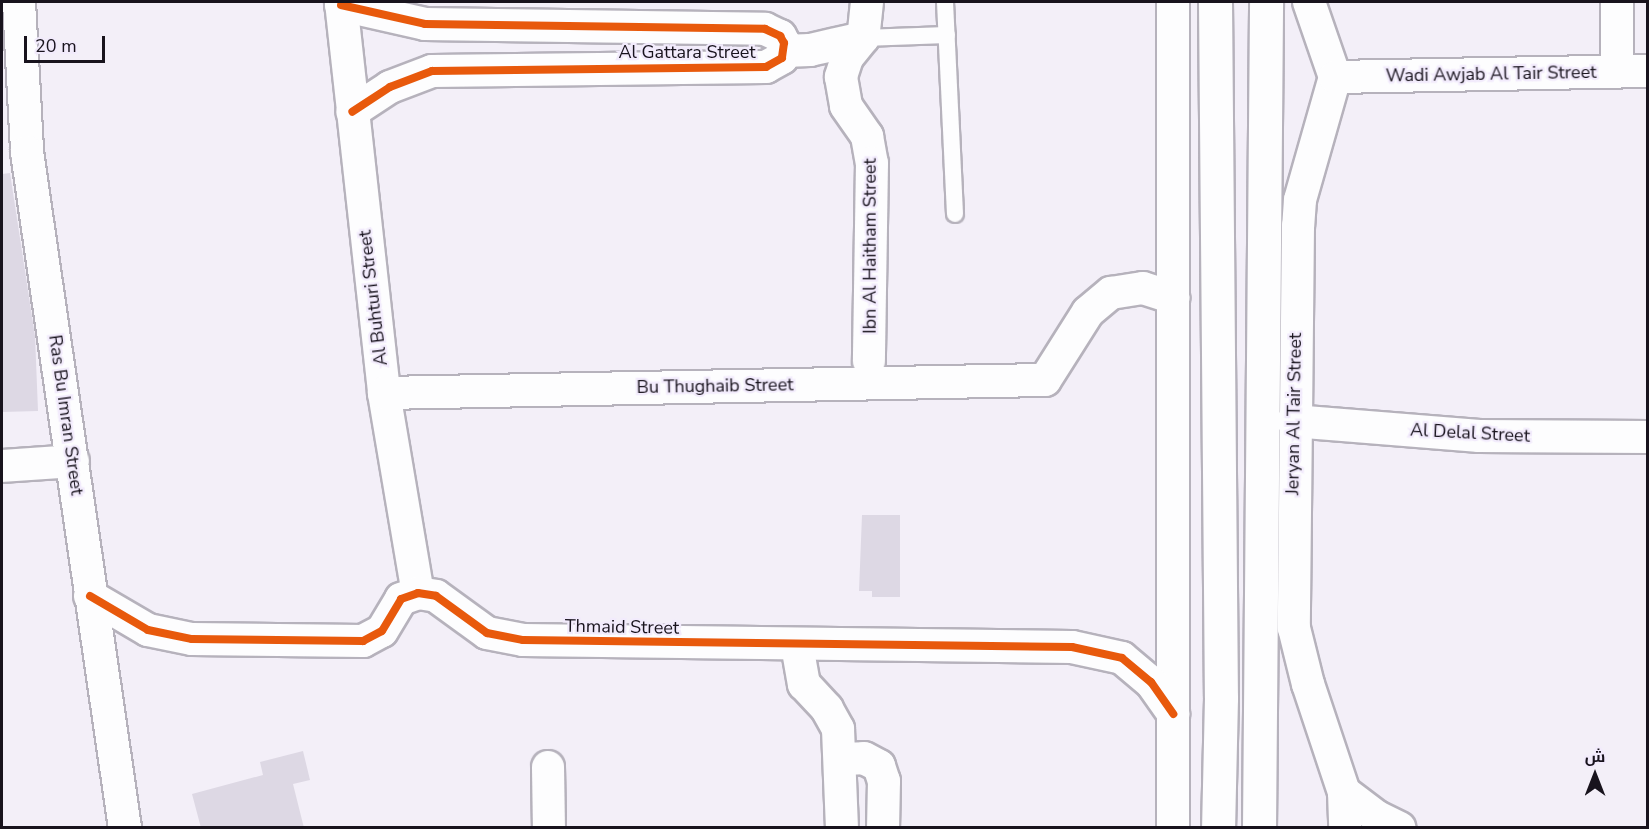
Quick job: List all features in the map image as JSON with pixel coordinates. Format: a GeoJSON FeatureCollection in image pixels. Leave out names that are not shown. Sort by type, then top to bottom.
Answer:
{"type":"FeatureCollection","features":[{"type":"Feature","properties":{"kind":"street","name":"Ras Bu Imran Street"},"geometry":{"type":"LineString","coordinates":[[19,2],[14,145],[73,461],[90,596],[125,828]]}},
{"type":"Feature","properties":{"kind":"street","name":"Ibn Al Haitham Street"},"geometry":{"type":"LineString","coordinates":[[867,2],[863,38],[847,58],[841,76],[846,105],[867,136],[871,155],[869,361]]}},
{"type":"Feature","properties":{"kind":"street"},"geometry":{"type":"LineString","coordinates":[[1173,2],[1173,828]]}},
{"type":"Feature","properties":{"kind":"street"},"geometry":{"type":"LineString","coordinates":[[1215,2],[1221,698],[1218,828]]}},
{"type":"Feature","properties":{"kind":"street","name":"Jeryan Al Tair Street"},"geometry":{"type":"LineString","coordinates":[[1259,828],[1266,2]]}},
{"type":"Feature","properties":{"kind":"street"},"geometry":{"type":"LineString","coordinates":[[1310,2],[1335,77]]}},
{"type":"Feature","properties":{"kind":"street"},"geometry":{"type":"LineString","coordinates":[[1617,2],[1632,71]]}},
{"type":"Feature","properties":{"kind":"street","name":"Al Gattara Street"},"geometry":{"type":"LineString","coordinates":[[341,3],[425,24],[765,29],[780,36],[784,51],[778,62],[766,67],[432,71],[390,87],[352,112]]}},
{"type":"Feature","properties":{"kind":"street","name":"Al Buhturi Street"},"geometry":{"type":"LineString","coordinates":[[341,3],[384,393],[418,593]]}},
{"type":"Feature","properties":{"kind":"street"},"geometry":{"type":"LineString","coordinates":[[784,51],[810,50],[863,38]]}},
{"type":"Feature","properties":{"kind":"street","name":"Wadi Awjab Al Tair Street"},"geometry":{"type":"LineString","coordinates":[[1335,77],[1632,71]]}},
{"type":"Feature","properties":{"kind":"street","name":"Jeryan Al Tair Street"},"geometry":{"type":"LineString","coordinates":[[1335,77],[1300,200],[1293,421],[1294,628],[1308,684],[1344,792],[1345,828]]}},
{"type":"Feature","properties":{"kind":"street","name":"Bu Thughaib Street"},"geometry":{"type":"LineString","coordinates":[[384,393],[1046,380],[1088,312],[1111,293],[1143,288],[1173,298]]}},
{"type":"Feature","properties":{"kind":"street","name":"Al Delal Street"},"geometry":{"type":"LineString","coordinates":[[1293,421],[1479,436],[1647,437]]}},
{"type":"Feature","properties":{"kind":"street"},"geometry":{"type":"LineString","coordinates":[[2,466],[73,461]]}},
{"type":"Feature","properties":{"kind":"street"},"geometry":{"type":"LineString","coordinates":[[90,596],[122,617],[166,636],[356,642],[377,636],[401,599],[418,593]]}},
{"type":"Feature","properties":{"kind":"street","name":"Thmaid Street"},"geometry":{"type":"LineString","coordinates":[[418,593],[436,596],[487,633],[508,638],[797,645],[1072,647],[1122,658],[1150,682],[1173,714]]}},
{"type":"Feature","properties":{"kind":"street"},"geometry":{"type":"LineString","coordinates":[[1122,658],[1156,644],[1173,626]]}},
{"type":"Feature","properties":{"kind":"street"},"geometry":{"type":"LineString","coordinates":[[797,645],[804,684],[827,709],[838,729],[842,828]]}},
{"type":"Feature","properties":{"kind":"street"},"geometry":{"type":"LineString","coordinates":[[840,759],[864,758],[879,766],[884,781],[883,828]]}},
{"type":"Feature","properties":{"kind":"street"},"geometry":{"type":"LineString","coordinates":[[548,767],[549,828]]}},
{"type":"Feature","properties":{"kind":"street"},"geometry":{"type":"LineString","coordinates":[[1344,792],[1377,817],[1400,828]]}},
{"type":"Feature","properties":{"kind":"lane"},"geometry":{"type":"LineString","coordinates":[[945,2],[955,214]]}},
{"type":"Feature","properties":{"kind":"lane"},"geometry":{"type":"LineString","coordinates":[[863,38],[946,35]]}},
{"type":"Feature","properties":{"kind":"building"},"geometry":{"type":"Polygon","coordinates":[[[10,173],[35,336],[38,411],[2,412],[2,174],[10,173]]]}},
{"type":"Feature","properties":{"kind":"building"},"geometry":{"type":"Polygon","coordinates":[[[862,515],[900,515],[900,597],[872,597],[872,591],[859,591],[862,515]]]}},
{"type":"Feature","properties":{"kind":"building"},"geometry":{"type":"Polygon","coordinates":[[[303,751],[310,780],[293,784],[304,828],[201,828],[192,794],[263,775],[260,762],[303,751]]]}},
{"type":"Feature","properties":{"kind":"cycle path"},"geometry":{"type":"LineString","coordinates":[[341,5],[425,24],[765,29],[780,36],[784,43],[782,58],[766,67],[432,71],[390,87],[352,112]]}},
{"type":"Feature","properties":{"kind":"cycle path"},"geometry":{"type":"LineString","coordinates":[[90,596],[148,630],[192,639],[363,641],[382,631],[401,599],[418,593],[436,596],[487,633],[523,640],[1072,647],[1122,658],[1151,682],[1173,714]]}}]}
